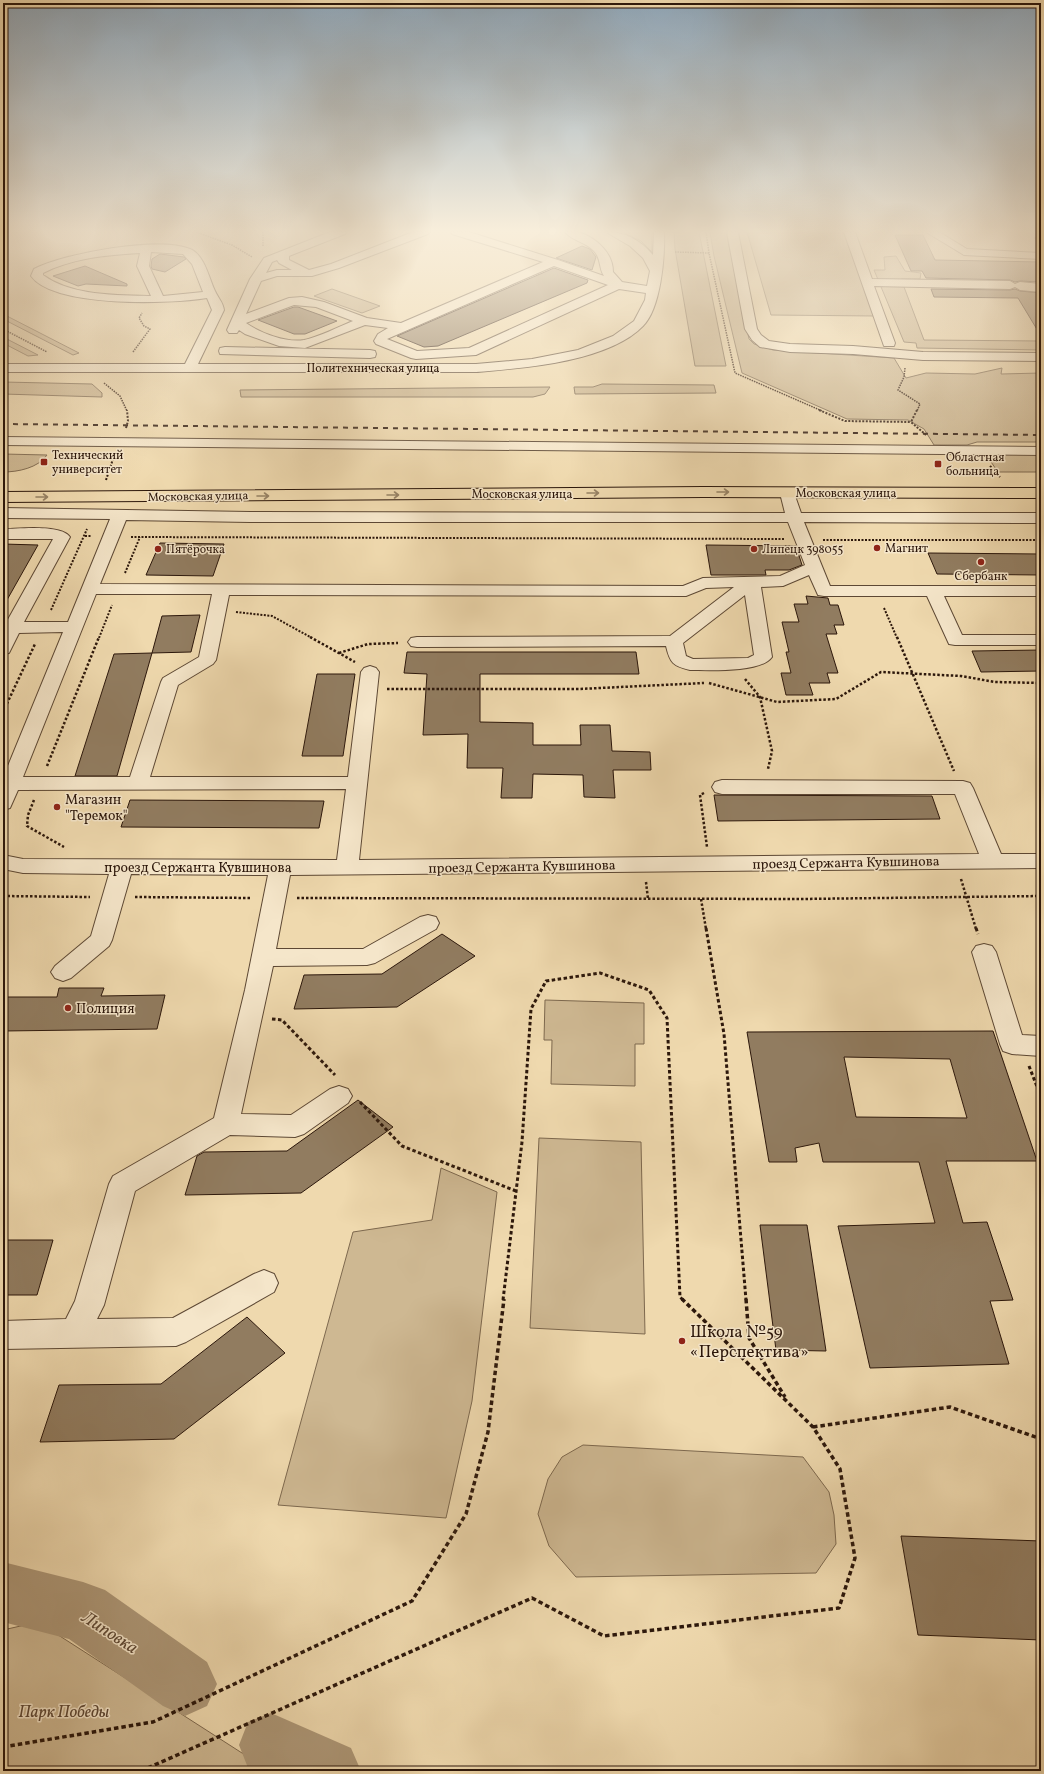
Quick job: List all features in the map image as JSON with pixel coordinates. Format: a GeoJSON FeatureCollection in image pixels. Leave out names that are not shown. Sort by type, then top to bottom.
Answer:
{"type":"FeatureCollection","features":[{"type":"Feature","properties":{"kind":"main road","name":"Московская улица"},"geometry":{"type":"LineString","coordinates":[[3,483],[1041,479]]}},
{"type":"Feature","properties":{"kind":"main road","name":"Московская улица"},"geometry":{"type":"LineString","coordinates":[[3,497],[788,493],[1041,494]]}},
{"type":"Feature","properties":{"kind":"street"},"geometry":{"type":"LineString","coordinates":[[190,368],[216,315]]}},
{"type":"Feature","properties":{"kind":"street"},"geometry":{"type":"LineString","coordinates":[[219,368],[240,315]]}},
{"type":"Feature","properties":{"kind":"street"},"geometry":{"type":"LineString","coordinates":[[237,322],[256,315]]}},
{"type":"Feature","properties":{"kind":"street"},"geometry":{"type":"LineString","coordinates":[[347,315],[364,321],[404,327]]}},
{"type":"Feature","properties":{"kind":"street"},"geometry":{"type":"LineString","coordinates":[[416,355],[380,341],[382,337],[432,315]]}},
{"type":"Feature","properties":{"kind":"street"},"geometry":{"type":"LineString","coordinates":[[471,352],[553,315]]}},
{"type":"Feature","properties":{"kind":"street","name":"Политехническая улица"},"geometry":{"type":"LineString","coordinates":[[3,368],[476,368],[532,363],[581,352],[617,340],[639,323],[643,315]]}},
{"type":"Feature","properties":{"kind":"street"},"geometry":{"type":"LineString","coordinates":[[748,315],[751,329],[756,337],[765,344],[790,348],[853,350],[923,356],[1041,357]]}},
{"type":"Feature","properties":{"kind":"street"},"geometry":{"type":"LineString","coordinates":[[879,315],[889,343]]}},
{"type":"Feature","properties":{"kind":"street"},"geometry":{"type":"LineString","coordinates":[[237,322],[249,331],[304,348],[364,321]]}},
{"type":"Feature","properties":{"kind":"street"},"geometry":{"type":"LineString","coordinates":[[225,351],[304,348],[416,355],[471,352],[506,348]]}},
{"type":"Feature","properties":{"kind":"street"},"geometry":{"type":"LineString","coordinates":[[414,368],[416,355]]}},
{"type":"Feature","properties":{"kind":"street"},"geometry":{"type":"LineString","coordinates":[[3,441],[1041,451]]}},
{"type":"Feature","properties":{"kind":"street"},"geometry":{"type":"LineString","coordinates":[[788,493],[794,517],[824,591],[1041,591]]}},
{"type":"Feature","properties":{"kind":"street"},"geometry":{"type":"LineString","coordinates":[[3,513],[250,517],[1041,518]]}},
{"type":"Feature","properties":{"kind":"street"},"geometry":{"type":"LineString","coordinates":[[3,803],[7,784],[91,589],[120,514]]}},
{"type":"Feature","properties":{"kind":"street"},"geometry":{"type":"LineString","coordinates":[[3,534],[55,534],[62,537],[8,628],[3,649]]}},
{"type":"Feature","properties":{"kind":"street"},"geometry":{"type":"LineString","coordinates":[[91,589],[686,591],[703,583],[783,581],[814,567]]}},
{"type":"Feature","properties":{"kind":"street"},"geometry":{"type":"LineString","coordinates":[[417,642],[674,642],[752,582]]}},
{"type":"Feature","properties":{"kind":"street"},"geometry":{"type":"LineString","coordinates":[[674,642],[678,659],[690,664],[751,663],[763,657],[752,582]]}},
{"type":"Feature","properties":{"kind":"street"},"geometry":{"type":"LineString","coordinates":[[138,784],[170,682],[208,660],[222,589]]}},
{"type":"Feature","properties":{"kind":"street"},"geometry":{"type":"LineString","coordinates":[[934,590],[955,640],[1041,640]]}},
{"type":"Feature","properties":{"kind":"street"},"geometry":{"type":"LineString","coordinates":[[8,628],[75,627]]}},
{"type":"Feature","properties":{"kind":"street"},"geometry":{"type":"LineString","coordinates":[[347,867],[370,680]]}},
{"type":"Feature","properties":{"kind":"street"},"geometry":{"type":"LineString","coordinates":[[7,784],[357,783]]}},
{"type":"Feature","properties":{"kind":"street"},"geometry":{"type":"LineString","coordinates":[[722,787],[963,788],[993,861]]}},
{"type":"Feature","properties":{"kind":"street","name":"проезд Сержанта Кувшинова"},"geometry":{"type":"LineString","coordinates":[[3,862],[23,866],[280,868],[1041,860]]}},
{"type":"Feature","properties":{"kind":"street"},"geometry":{"type":"LineString","coordinates":[[62,972],[101,940],[122,866]]}},
{"type":"Feature","properties":{"kind":"street"},"geometry":{"type":"LineString","coordinates":[[226,1124],[263,958],[280,868]]}},
{"type":"Feature","properties":{"kind":"street"},"geometry":{"type":"LineString","coordinates":[[263,958],[367,957],[428,923]]}},
{"type":"Feature","properties":{"kind":"street"},"geometry":{"type":"LineString","coordinates":[[984,952],[1012,1044],[1031,1045]]}},
{"type":"Feature","properties":{"kind":"street"},"geometry":{"type":"LineString","coordinates":[[74,1333],[89,1305],[123,1184],[226,1124],[295,1126],[339,1096]]}},
{"type":"Feature","properties":{"kind":"street"},"geometry":{"type":"LineString","coordinates":[[3,1335],[176,1332],[264,1283]]}},
{"type":"Feature","properties":{"kind":"path"},"geometry":{"type":"LineString","coordinates":[[133,352],[150,329],[144,326],[139,318],[141,315]]}},
{"type":"Feature","properties":{"kind":"path"},"geometry":{"type":"LineString","coordinates":[[3,329],[80,368],[122,398],[128,409],[127,426],[119,443],[105,483]]}},
{"type":"Feature","properties":{"kind":"path"},"geometry":{"type":"LineString","coordinates":[[901,354],[906,362],[904,377],[898,390],[920,404],[912,422],[925,434],[932,451]]}},
{"type":"Feature","properties":{"kind":"path"},"geometry":{"type":"LineString","coordinates":[[84,536],[1041,540]]}},
{"type":"Feature","properties":{"kind":"path"},"geometry":{"type":"LineString","coordinates":[[70,850],[27,826],[28,814],[140,537]]}},
{"type":"Feature","properties":{"kind":"path"},"geometry":{"type":"LineString","coordinates":[[877,591],[914,674],[956,777],[955,788]]}},
{"type":"Feature","properties":{"kind":"path"},"geometry":{"type":"LineString","coordinates":[[218,608],[272,616],[339,653],[370,680],[579,689],[710,683],[777,702],[836,699],[881,672],[961,676],[995,682],[1041,683]]}},
{"type":"Feature","properties":{"kind":"path"},"geometry":{"type":"LineString","coordinates":[[339,653],[368,644],[417,642]]}},
{"type":"Feature","properties":{"kind":"path"},"geometry":{"type":"LineString","coordinates":[[732,663],[760,697],[772,751],[767,771]]}},
{"type":"Feature","properties":{"kind":"path"},"geometry":{"type":"LineString","coordinates":[[708,848],[700,795],[722,787]]}},
{"type":"Feature","properties":{"kind":"path"},"geometry":{"type":"LineString","coordinates":[[956,861],[984,952]]}},
{"type":"Feature","properties":{"kind":"path"},"geometry":{"type":"LineString","coordinates":[[3,896],[801,900],[1041,896]]}},
{"type":"Feature","properties":{"kind":"path"},"geometry":{"type":"LineString","coordinates":[[702,899],[724,1034],[749,1338],[787,1401]]}},
{"type":"Feature","properties":{"kind":"path"},"geometry":{"type":"LineString","coordinates":[[3,1747],[153,1722],[412,1602],[466,1514],[488,1432],[522,1142],[531,1009],[546,981],[600,973],[649,990],[667,1018],[680,1297],[814,1427],[840,1469],[856,1558],[839,1608],[604,1636],[532,1598],[141,1771]]}},
{"type":"Feature","properties":{"kind":"path"},"geometry":{"type":"LineString","coordinates":[[1031,1045],[1041,1097]]}},
{"type":"Feature","properties":{"kind":"path"},"geometry":{"type":"LineString","coordinates":[[443,1163],[516,1191]]}},
{"type":"Feature","properties":{"kind":"path"},"geometry":{"type":"LineString","coordinates":[[814,1427],[950,1407],[1041,1439]]}},
{"type":"Feature","properties":{"kind":"green space"},"geometry":{"type":"Polygon","coordinates":[[[3,315],[5,315],[79,353],[73,355],[3,319],[3,315]]]}},
{"type":"Feature","properties":{"kind":"green space"},"geometry":{"type":"Polygon","coordinates":[[[686,315],[716,315],[726,366],[695,366],[686,315]]]}},
{"type":"Feature","properties":{"kind":"green space"},"geometry":{"type":"Polygon","coordinates":[[[728,315],[744,315],[749,339],[754,344],[773,350],[894,358],[906,378],[926,373],[975,374],[1002,368],[1001,374],[1041,373],[1041,442],[977,442],[967,445],[934,445],[924,429],[908,420],[847,419],[742,373],[728,315]]]}},
{"type":"Feature","properties":{"kind":"green space"},"geometry":{"type":"Polygon","coordinates":[[[771,315],[875,315],[875,316],[771,315]]]}},
{"type":"Feature","properties":{"kind":"green space"},"geometry":{"type":"Polygon","coordinates":[[[893,315],[914,315],[924,340],[1041,341],[1041,350],[917,348],[916,343],[904,342],[893,315]]]}},
{"type":"Feature","properties":{"kind":"green space"},"geometry":{"type":"Polygon","coordinates":[[[3,337],[38,355],[28,356],[3,343],[3,337]]]}},
{"type":"Feature","properties":{"kind":"green space"},"geometry":{"type":"Polygon","coordinates":[[[3,382],[92,384],[102,393],[102,397],[3,394],[3,382]]]}},
{"type":"Feature","properties":{"kind":"green space"},"geometry":{"type":"Polygon","coordinates":[[[602,384],[714,385],[716,393],[575,394],[574,387],[593,387],[602,384]]]}},
{"type":"Feature","properties":{"kind":"green space"},"geometry":{"type":"Polygon","coordinates":[[[550,387],[545,394],[533,397],[241,397],[240,390],[550,387]]]}},
{"type":"Feature","properties":{"kind":"green space"},"geometry":{"type":"Polygon","coordinates":[[[3,454],[47,455],[33,466],[15,471],[3,472],[3,454]]]}},
{"type":"Feature","properties":{"kind":"green space"},"geometry":{"type":"Polygon","coordinates":[[[989,454],[1041,454],[1041,472],[998,472],[989,459],[989,454]]]}},
{"type":"Feature","properties":{"kind":"green space"},"geometry":{"type":"Polygon","coordinates":[[[545,1000],[644,1003],[644,1044],[635,1044],[635,1086],[551,1084],[552,1040],[544,1040],[545,1000]]]}},
{"type":"Feature","properties":{"kind":"green space"},"geometry":{"type":"Polygon","coordinates":[[[539,1138],[641,1142],[645,1334],[530,1328],[539,1138]]]}},
{"type":"Feature","properties":{"kind":"green space"},"geometry":{"type":"Polygon","coordinates":[[[441,1168],[497,1192],[472,1401],[446,1518],[278,1505],[353,1232],[432,1220],[441,1168]]]}},
{"type":"Feature","properties":{"kind":"green space"},"geometry":{"type":"Polygon","coordinates":[[[583,1445],[803,1457],[829,1492],[834,1515],[836,1544],[816,1573],[576,1577],[549,1546],[538,1514],[548,1479],[562,1457],[583,1445]]]}},
{"type":"Feature","properties":{"kind":"green space","name":"Парк Победы"},"geometry":{"type":"Polygon","coordinates":[[[38,1622],[270,1771],[3,1771],[3,1630],[38,1622]]]}},
{"type":"Feature","properties":{"kind":"building"},"geometry":{"type":"Polygon","coordinates":[[[272,315],[320,315],[337,321],[305,334],[294,334],[258,320],[272,315]]]}},
{"type":"Feature","properties":{"kind":"building"},"geometry":{"type":"Polygon","coordinates":[[[446,315],[512,315],[438,346],[424,347],[397,336],[446,315]]]}},
{"type":"Feature","properties":{"kind":"building"},"geometry":{"type":"Polygon","coordinates":[[[1028,315],[1041,315],[1041,336],[1028,315]]]}},
{"type":"Feature","properties":{"kind":"building"},"geometry":{"type":"Polygon","coordinates":[[[160,543],[224,544],[213,576],[146,575],[160,543]]]}},
{"type":"Feature","properties":{"kind":"building"},"geometry":{"type":"Polygon","coordinates":[[[3,544],[38,545],[3,607],[3,544]]]}},
{"type":"Feature","properties":{"kind":"building"},"geometry":{"type":"Polygon","coordinates":[[[706,545],[796,546],[802,565],[789,570],[765,570],[766,575],[711,575],[706,545]]]}},
{"type":"Feature","properties":{"kind":"building"},"geometry":{"type":"Polygon","coordinates":[[[928,553],[1041,554],[1041,575],[937,574],[928,553]]]}},
{"type":"Feature","properties":{"kind":"building"},"geometry":{"type":"Polygon","coordinates":[[[806,596],[828,598],[830,605],[838,605],[844,625],[834,625],[837,634],[826,634],[838,673],[827,673],[830,683],[809,683],[813,695],[786,695],[781,673],[791,673],[786,652],[789,652],[782,622],[799,622],[794,604],[808,604],[806,596]]]}},
{"type":"Feature","properties":{"kind":"building"},"geometry":{"type":"Polygon","coordinates":[[[200,615],[191,652],[152,653],[162,616],[200,615]]]}},
{"type":"Feature","properties":{"kind":"building"},"geometry":{"type":"Polygon","coordinates":[[[1041,650],[1041,671],[981,672],[972,651],[1041,650]]]}},
{"type":"Feature","properties":{"kind":"building"},"geometry":{"type":"Polygon","coordinates":[[[407,652],[636,652],[639,674],[480,674],[480,722],[533,723],[533,745],[581,745],[580,725],[610,725],[612,751],[650,752],[651,770],[613,770],[615,798],[584,797],[583,775],[533,774],[532,798],[501,798],[503,768],[467,768],[468,734],[423,735],[427,674],[404,673],[407,652]]]}},
{"type":"Feature","properties":{"kind":"building"},"geometry":{"type":"Polygon","coordinates":[[[152,653],[117,776],[75,776],[114,654],[152,653]]]}},
{"type":"Feature","properties":{"kind":"building"},"geometry":{"type":"Polygon","coordinates":[[[317,674],[355,674],[343,756],[302,756],[317,674]]]}},
{"type":"Feature","properties":{"kind":"building"},"geometry":{"type":"Polygon","coordinates":[[[714,795],[932,796],[940,819],[718,821],[714,795]]]}},
{"type":"Feature","properties":{"kind":"building"},"geometry":{"type":"Polygon","coordinates":[[[130,800],[324,801],[319,828],[121,827],[130,800]]]}},
{"type":"Feature","properties":{"kind":"building"},"geometry":{"type":"Polygon","coordinates":[[[442,934],[475,956],[397,1007],[294,1009],[304,975],[382,974],[442,934]]]}},
{"type":"Feature","properties":{"kind":"building"},"geometry":{"type":"Polygon","coordinates":[[[59,988],[104,988],[101,996],[165,995],[157,1029],[3,1031],[3,997],[57,997],[59,988]]]}},
{"type":"Feature","properties":{"kind":"building"},"geometry":{"type":"Polygon","coordinates":[[[993,1031],[1037,1161],[946,1161],[963,1223],[987,1222],[1013,1300],[990,1301],[1009,1364],[870,1368],[838,1226],[935,1223],[919,1162],[823,1162],[819,1143],[795,1148],[797,1162],[769,1162],[747,1032],[993,1031]],[[844,1057],[856,1117],[967,1118],[950,1059],[844,1057]]]}},
{"type":"Feature","properties":{"kind":"building"},"geometry":{"type":"Polygon","coordinates":[[[358,1100],[393,1127],[301,1193],[185,1195],[197,1156],[204,1152],[287,1151],[358,1100]]]}},
{"type":"Feature","properties":{"kind":"building"},"geometry":{"type":"Polygon","coordinates":[[[760,1225],[807,1225],[826,1351],[776,1350],[760,1225]]]}},
{"type":"Feature","properties":{"kind":"building"},"geometry":{"type":"Polygon","coordinates":[[[3,1240],[53,1240],[37,1295],[3,1295],[3,1240]]]}},
{"type":"Feature","properties":{"kind":"building"},"geometry":{"type":"Polygon","coordinates":[[[247,1317],[285,1353],[174,1439],[40,1442],[59,1385],[161,1384],[247,1317]]]}},
{"type":"Feature","properties":{"kind":"building"},"geometry":{"type":"Polygon","coordinates":[[[901,1536],[1041,1541],[1041,1640],[918,1635],[901,1536]]]}},
{"type":"Feature","properties":{"kind":"waterway","name":"Липовка"},"geometry":{"type":"LineString","coordinates":[[3,1592],[83,1612],[185,1684]]}},
{"type":"Feature","properties":{"kind":"waterway","name":"Липовка"},"geometry":{"type":"LineString","coordinates":[[271,1745],[328,1771]]}},
{"type":"Feature","properties":{"kind":"railway"},"geometry":{"type":"LineString","coordinates":[[3,424],[1041,435]]}},
{"type":"Feature","properties":{"kind":"place","name":"Технический университет"},"geometry":{"type":"Point","coordinates":[44,462]}},
{"type":"Feature","properties":{"kind":"place","name":"Областная больница"},"geometry":{"type":"Point","coordinates":[938,464]}},
{"type":"Feature","properties":{"kind":"place","name":"Магнит"},"geometry":{"type":"Point","coordinates":[877,548]}},
{"type":"Feature","properties":{"kind":"place","name":"Пятёрочка"},"geometry":{"type":"Point","coordinates":[158,549]}},
{"type":"Feature","properties":{"kind":"place","name":"Липецк 398055"},"geometry":{"type":"Point","coordinates":[754,549]}},
{"type":"Feature","properties":{"kind":"place","name":"Сбербанк"},"geometry":{"type":"Point","coordinates":[981,562]}},
{"type":"Feature","properties":{"kind":"place","name":"Магазин \"Теремок\""},"geometry":{"type":"Point","coordinates":[57,807]}},
{"type":"Feature","properties":{"kind":"place","name":"Полиция"},"geometry":{"type":"Point","coordinates":[68,1008]}},
{"type":"Feature","properties":{"kind":"place","name":"Школа №59 «Перспектива»"},"geometry":{"type":"Point","coordinates":[682,1341]}}]}
